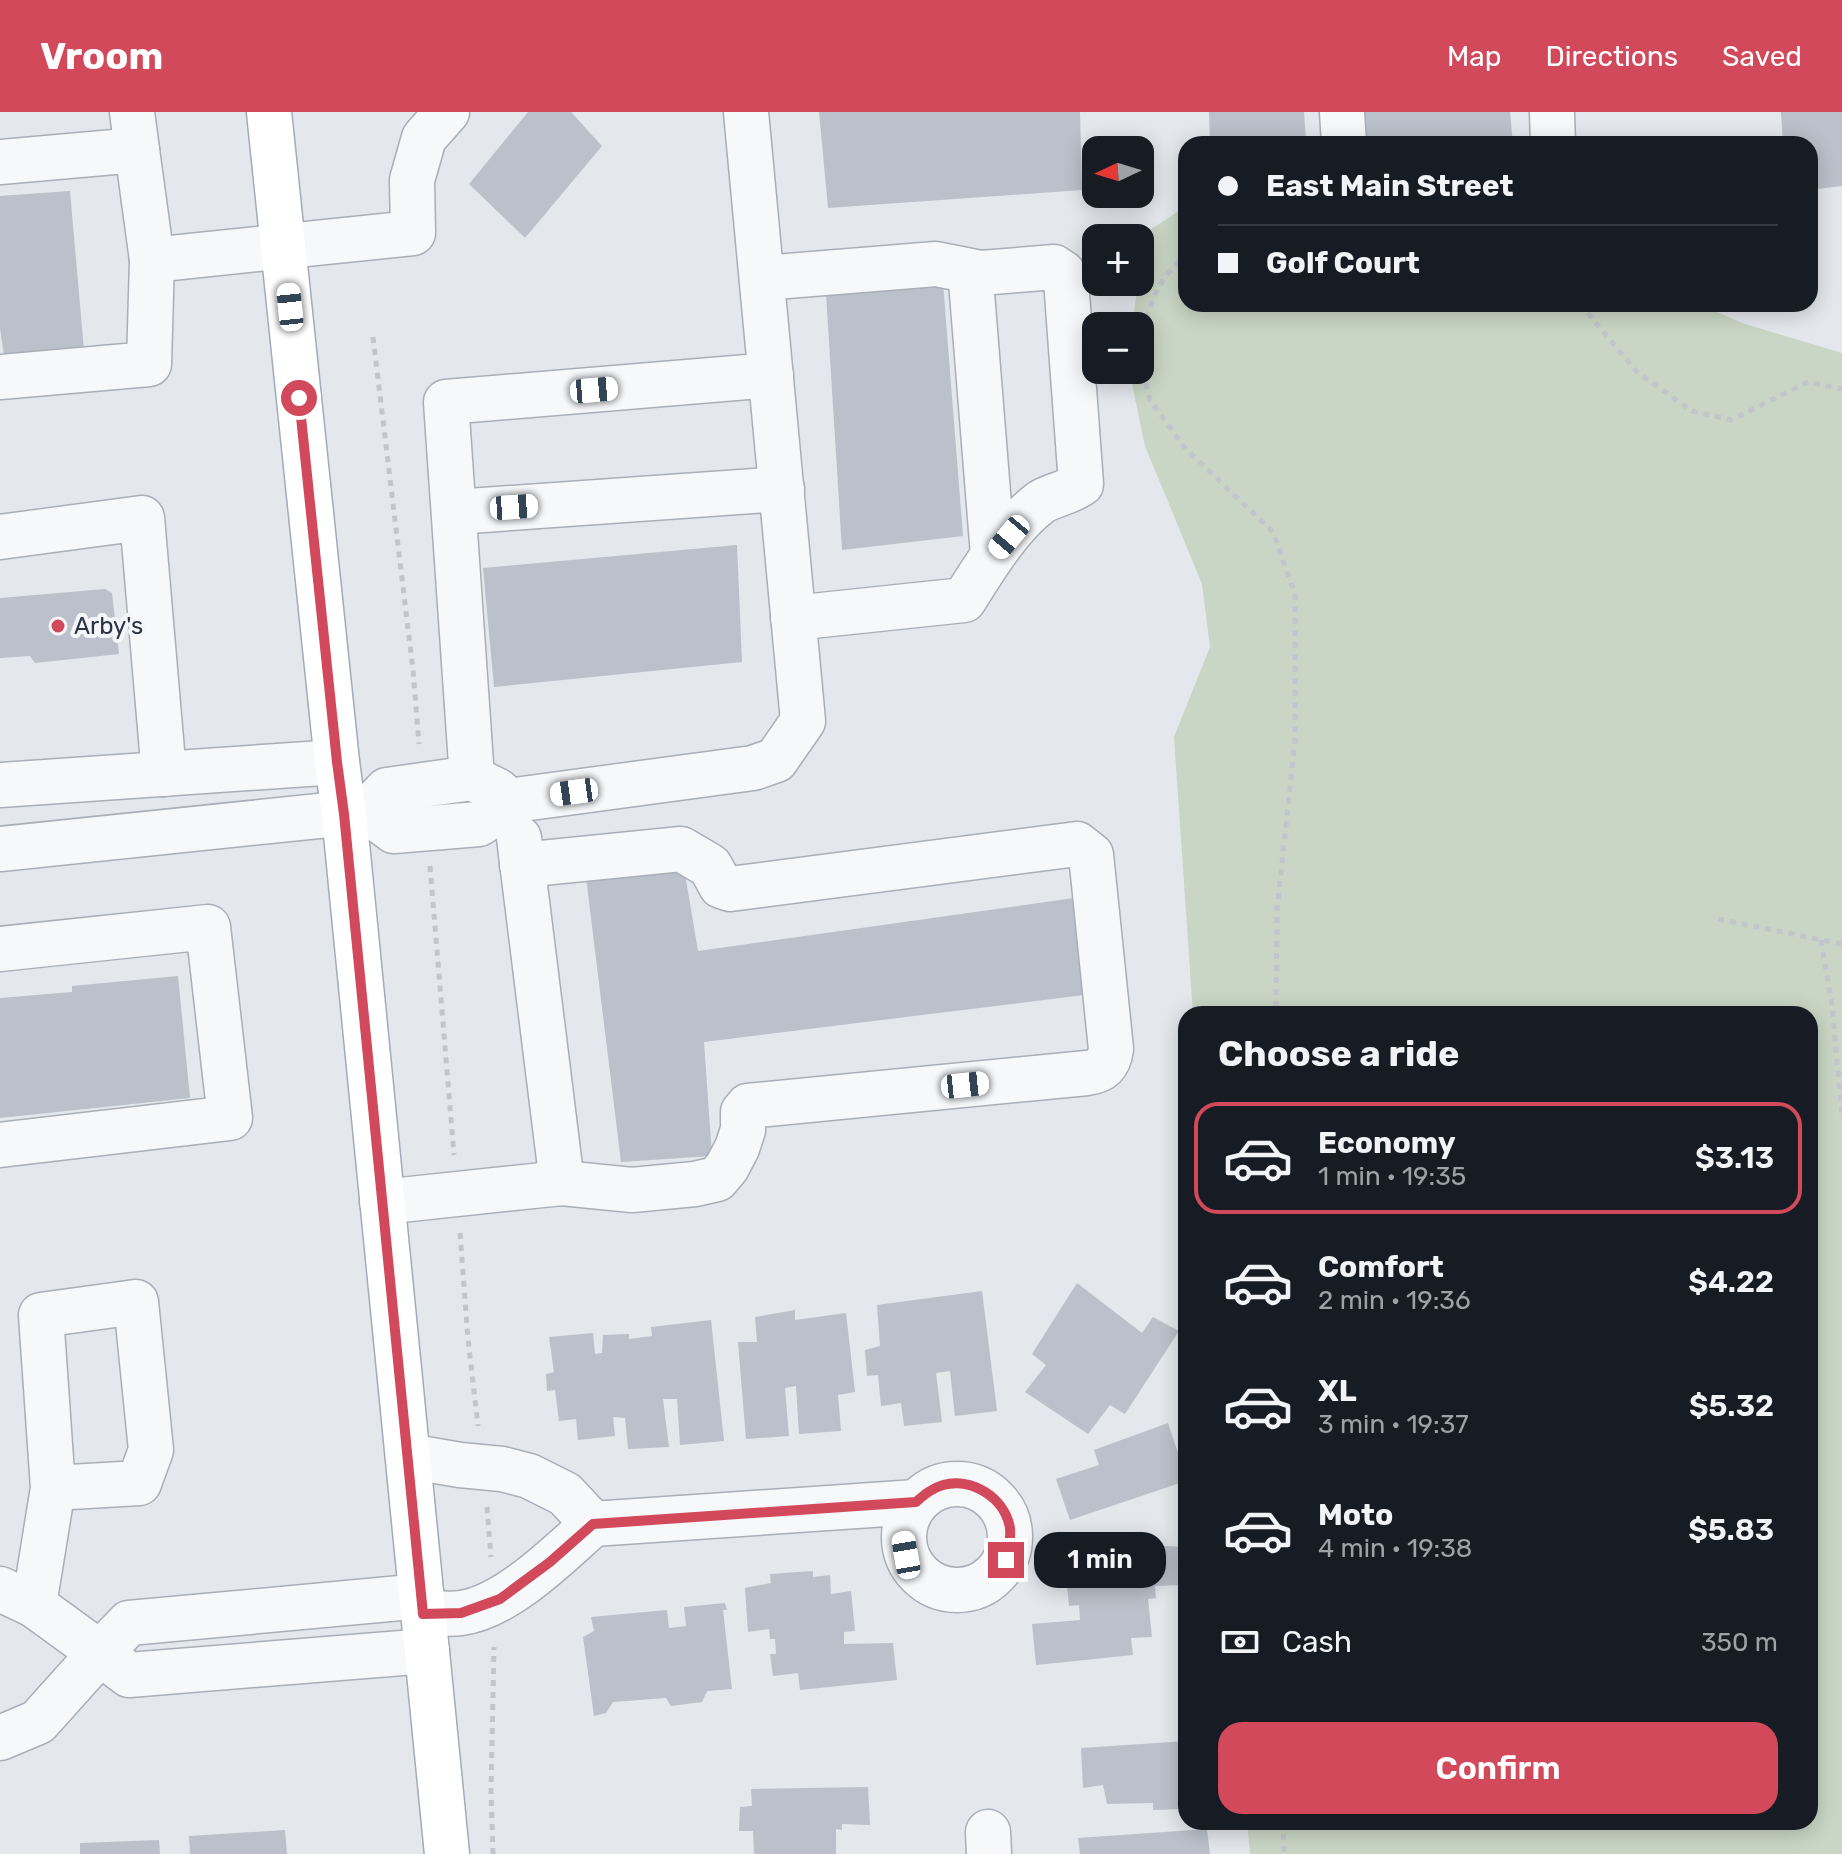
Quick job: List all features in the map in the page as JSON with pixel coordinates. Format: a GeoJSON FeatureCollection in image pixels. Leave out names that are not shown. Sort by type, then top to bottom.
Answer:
{"type":"FeatureCollection","features":[{"type":"Feature","properties":{"kind":"main road"},"geometry":{"type":"LineString","coordinates":[[269,112],[337,762],[356,812],[382,1202],[447,1854]]}},
{"type":"Feature","properties":{"kind":"street"},"geometry":{"type":"LineString","coordinates":[[152,260],[413,233],[412,180],[424,138],[447,112]]}},
{"type":"Feature","properties":{"kind":"street"},"geometry":{"type":"LineString","coordinates":[[356,812],[394,831],[479,824],[515,800],[753,768],[776,760],[803,721],[746,112]]}},
{"type":"Feature","properties":{"kind":"street"},"geometry":{"type":"LineString","coordinates":[[1342,112],[1344,136]]}},
{"type":"Feature","properties":{"kind":"street"},"geometry":{"type":"LineString","coordinates":[[1552,112],[1553,136]]}},
{"type":"Feature","properties":{"kind":"street"},"geometry":{"type":"LineString","coordinates":[[0,162],[135,131],[152,260],[149,364],[0,377]]}},
{"type":"Feature","properties":{"kind":"street"},"geometry":{"type":"LineString","coordinates":[[762,278],[936,264],[981,273],[1054,267],[1063,273],[1066,280],[1081,484],[1044,500],[1024,518],[993,555],[964,600],[793,618]]}},
{"type":"Feature","properties":{"kind":"street"},"geometry":{"type":"LineString","coordinates":[[981,273],[971,281],[971,289],[993,555]]}},
{"type":"Feature","properties":{"kind":"street"},"geometry":{"type":"LineString","coordinates":[[472,778],[446,402],[771,375]]}},
{"type":"Feature","properties":{"kind":"street"},"geometry":{"type":"LineString","coordinates":[[454,512],[782,489]]}},
{"type":"Feature","properties":{"kind":"street"},"geometry":{"type":"LineString","coordinates":[[0,537],[142,518],[164,774]]}},
{"type":"Feature","properties":{"kind":"street"},"geometry":{"type":"LineString","coordinates":[[0,785],[337,762]]}},
{"type":"Feature","properties":{"kind":"street"},"geometry":{"type":"LineString","coordinates":[[0,849],[356,812],[387,790],[472,778],[515,800]]}},
{"type":"Feature","properties":{"kind":"street"},"geometry":{"type":"LineString","coordinates":[[515,800],[562,1183]]}},
{"type":"Feature","properties":{"kind":"street"},"geometry":{"type":"LineString","coordinates":[[382,1202],[562,1183],[632,1190],[695,1184],[717,1179],[727,1167],[737,1148],[743,1130],[743,1112],[748,1106],[1095,1072],[1110,1059],[1091,855],[1077,844],[730,889],[721,886],[710,866],[681,849],[522,865]]}},
{"type":"Feature","properties":{"kind":"street"},"geometry":{"type":"LineString","coordinates":[[0,949],[208,927],[230,1118],[0,1145]]}},
{"type":"Feature","properties":{"kind":"street"},"geometry":{"type":"LineString","coordinates":[[408,1456],[502,1469],[529,1476],[565,1494],[593,1524]]}},
{"type":"Feature","properties":{"kind":"street"},"geometry":{"type":"LineString","coordinates":[[53,1488],[17,1597],[129,1675],[461,1613],[500,1599],[550,1562],[593,1524],[916,1502]]}},
{"type":"Feature","properties":{"kind":"street"},"geometry":{"type":"LineString","coordinates":[[0,1738],[38,1722],[100,1653]]}},
{"type":"Feature","properties":{"kind":"path"},"geometry":{"type":"LineString","coordinates":[[1147,312],[1149,304],[1178,262]]}},
{"type":"Feature","properties":{"kind":"path"},"geometry":{"type":"LineString","coordinates":[[1587,312],[1637,372],[1692,411],[1731,420],[1808,382],[1842,389]]}},
{"type":"Feature","properties":{"kind":"path"},"geometry":{"type":"LineString","coordinates":[[373,337],[413,670],[423,786]]}},
{"type":"Feature","properties":{"kind":"path"},"geometry":{"type":"LineString","coordinates":[[1146,384],[1150,400],[1184,447],[1273,532],[1295,594],[1295,741],[1277,910],[1276,1006]]}},
{"type":"Feature","properties":{"kind":"path"},"geometry":{"type":"LineString","coordinates":[[427,829],[468,1339],[490,1529],[494,1644],[493,1854]]}},
{"type":"Feature","properties":{"kind":"path"},"geometry":{"type":"LineString","coordinates":[[1718,919],[1842,944]]}},
{"type":"Feature","properties":{"kind":"path"},"geometry":{"type":"LineString","coordinates":[[1821,940],[1832,1005],[1842,1114]]}},
{"type":"Feature","properties":{"kind":"path"},"geometry":{"type":"LineString","coordinates":[[1283,1830],[1284,1854]]}},
{"type":"Feature","properties":{"kind":"green space"},"geometry":{"type":"Polygon","coordinates":[[[1178,212],[1178,312],[1717,312],[1742,323],[1842,353],[1842,1854],[1250,1854],[1248,1830],[1818,1830],[1818,1006],[1192,1006],[1174,737],[1210,647],[1202,584],[1145,446],[1132,384],[1154,384],[1154,312],[1134,312],[1136,296],[1154,296],[1154,227],[1178,212]]]}},
{"type":"Feature","properties":{"kind":"building"},"geometry":{"type":"Polygon","coordinates":[[[528,112],[571,112],[602,146],[525,238],[469,184],[528,112]]]}},
{"type":"Feature","properties":{"kind":"building"},"geometry":{"type":"Polygon","coordinates":[[[819,112],[1080,112],[1082,190],[828,208],[819,112]]]}},
{"type":"Feature","properties":{"kind":"building"},"geometry":{"type":"Polygon","coordinates":[[[1209,112],[1304,112],[1306,136],[1210,136],[1209,112]]]}},
{"type":"Feature","properties":{"kind":"building"},"geometry":{"type":"Polygon","coordinates":[[[1356,112],[1510,112],[1512,136],[1358,136],[1356,112]]]}},
{"type":"Feature","properties":{"kind":"building"},"geometry":{"type":"Polygon","coordinates":[[[1781,112],[1842,112],[1842,186],[1818,189],[1818,136],[1782,136],[1781,112]]]}},
{"type":"Feature","properties":{"kind":"building"},"geometry":{"type":"Polygon","coordinates":[[[70,191],[84,350],[4,356],[0,328],[0,196],[70,191]]]}},
{"type":"Feature","properties":{"kind":"building"},"geometry":{"type":"Polygon","coordinates":[[[943,283],[963,536],[842,550],[826,294],[943,283]]]}},
{"type":"Feature","properties":{"kind":"building"},"geometry":{"type":"Polygon","coordinates":[[[737,545],[742,662],[494,687],[483,568],[737,545]]]}},
{"type":"Feature","properties":{"kind":"building","name":"Arby's"},"geometry":{"type":"Polygon","coordinates":[[[105,589],[112,593],[119,654],[35,663],[30,656],[0,658],[0,598],[105,589]]]}},
{"type":"Feature","properties":{"kind":"building"},"geometry":{"type":"Polygon","coordinates":[[[683,862],[698,951],[1074,898],[1092,994],[704,1042],[712,1156],[621,1162],[585,869],[683,862]]]}},
{"type":"Feature","properties":{"kind":"building"},"geometry":{"type":"Polygon","coordinates":[[[178,976],[190,1098],[0,1118],[0,998],[72,992],[72,986],[178,976]]]}},
{"type":"Feature","properties":{"kind":"building"},"geometry":{"type":"Polygon","coordinates":[[[1077,1283],[1142,1333],[1153,1317],[1178,1330],[1125,1414],[1110,1405],[1088,1434],[1025,1392],[1046,1365],[1032,1354],[1077,1283]]]}},
{"type":"Feature","properties":{"kind":"building"},"geometry":{"type":"Polygon","coordinates":[[[982,1291],[997,1411],[955,1416],[950,1371],[936,1373],[942,1422],[904,1426],[901,1403],[881,1406],[878,1375],[867,1376],[865,1350],[880,1346],[877,1305],[982,1291]]]}},
{"type":"Feature","properties":{"kind":"building"},"geometry":{"type":"Polygon","coordinates":[[[795,1310],[795,1320],[846,1313],[855,1392],[838,1395],[841,1431],[799,1434],[796,1386],[785,1388],[789,1436],[746,1439],[738,1342],[757,1342],[755,1317],[795,1310]]]}},
{"type":"Feature","properties":{"kind":"building"},"geometry":{"type":"Polygon","coordinates":[[[711,1320],[724,1441],[680,1445],[677,1399],[663,1399],[669,1447],[628,1449],[625,1418],[613,1417],[615,1436],[578,1440],[576,1419],[559,1421],[555,1390],[547,1391],[546,1374],[554,1372],[549,1337],[593,1333],[595,1354],[602,1353],[603,1335],[629,1334],[629,1339],[652,1336],[651,1327],[711,1320]]]}},
{"type":"Feature","properties":{"kind":"building"},"geometry":{"type":"Polygon","coordinates":[[[1168,1423],[1178,1453],[1178,1484],[1070,1520],[1056,1479],[1099,1465],[1094,1450],[1168,1423]]]}},
{"type":"Feature","properties":{"kind":"building"},"geometry":{"type":"Polygon","coordinates":[[[1101,1538],[1143,1538],[1144,1545],[1178,1547],[1178,1585],[1155,1586],[1156,1598],[1148,1599],[1152,1637],[1131,1638],[1133,1655],[1036,1665],[1032,1624],[1080,1620],[1079,1605],[1069,1606],[1064,1550],[1101,1547],[1101,1538]]]}},
{"type":"Feature","properties":{"kind":"building"},"geometry":{"type":"Polygon","coordinates":[[[813,1571],[813,1577],[830,1575],[831,1594],[851,1591],[855,1631],[844,1632],[844,1644],[893,1643],[897,1680],[800,1690],[798,1673],[773,1676],[770,1654],[776,1654],[775,1639],[770,1639],[769,1629],[748,1632],[745,1588],[771,1583],[770,1574],[813,1571]]]}},
{"type":"Feature","properties":{"kind":"building"},"geometry":{"type":"Polygon","coordinates":[[[725,1603],[727,1610],[723,1610],[732,1689],[707,1691],[702,1702],[671,1706],[666,1698],[613,1702],[606,1713],[594,1716],[583,1637],[594,1631],[591,1617],[667,1610],[669,1628],[686,1626],[684,1607],[725,1603]]]}},
{"type":"Feature","properties":{"kind":"building"},"geometry":{"type":"Polygon","coordinates":[[[1178,1742],[1178,1809],[1153,1810],[1153,1803],[1107,1804],[1103,1785],[1083,1788],[1081,1748],[1178,1742]]]}},
{"type":"Feature","properties":{"kind":"building"},"geometry":{"type":"Polygon","coordinates":[[[868,1787],[870,1825],[842,1824],[842,1830],[836,1829],[836,1854],[754,1854],[753,1831],[739,1831],[740,1807],[752,1806],[751,1789],[868,1787]]]}},
{"type":"Feature","properties":{"kind":"building"},"geometry":{"type":"Polygon","coordinates":[[[285,1830],[287,1854],[190,1854],[189,1836],[285,1830]]]}},
{"type":"Feature","properties":{"kind":"building"},"geometry":{"type":"Polygon","coordinates":[[[1207,1830],[1210,1854],[1080,1854],[1078,1838],[1207,1830]]]}},
{"type":"Feature","properties":{"kind":"building"},"geometry":{"type":"Polygon","coordinates":[[[159,1840],[160,1854],[80,1854],[80,1843],[159,1840]]]}},
{"type":"Feature","properties":{"kind":"place","name":"Arby's"},"geometry":{"type":"Point","coordinates":[58,626]}},
{"type":"Feature","properties":{"kind":"route"},"geometry":{"type":"LineString","coordinates":[[299,398],[344,814],[423,1614],[461,1613],[500,1599],[550,1562],[593,1524],[916,1502],[944,1484],[962,1483],[978,1487],[1003,1510],[1010,1526],[1006,1560]]}}]}
